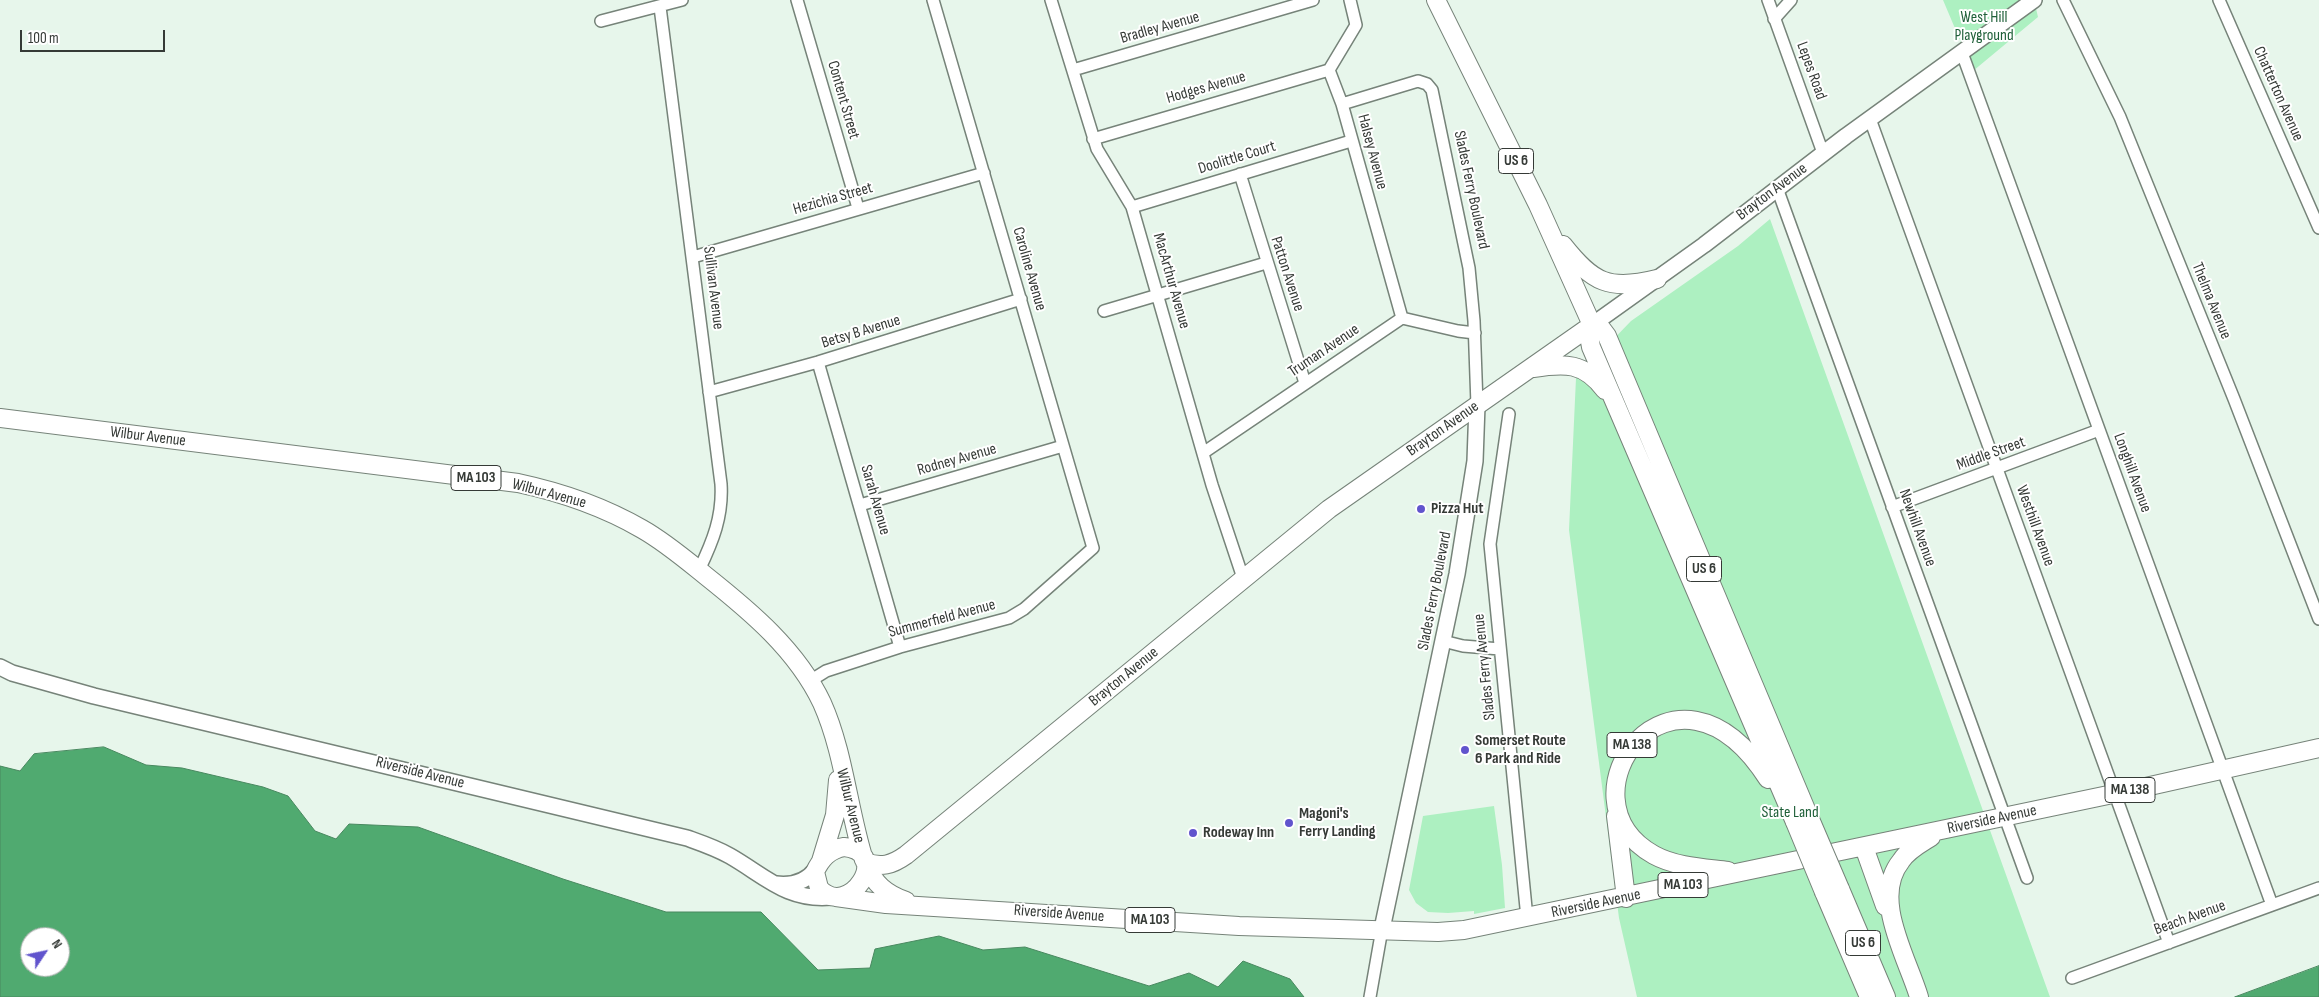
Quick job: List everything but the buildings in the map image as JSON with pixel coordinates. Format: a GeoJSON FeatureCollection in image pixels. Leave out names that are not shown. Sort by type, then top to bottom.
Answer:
{"type":"FeatureCollection","features":[{"type":"Feature","properties":{"kind":"main road","name":"US 6"},"geometry":{"type":"LineString","coordinates":[[1436,0],[1549,228],[1592,324],[1589,336],[1591,347],[1618,409],[1832,890],[1886,997]]}},
{"type":"Feature","properties":{"kind":"main road","name":"Brayton Avenue"},"geometry":{"type":"LineString","coordinates":[[865,862],[875,866],[885,865],[895,862],[906,855],[1329,509],[1657,279],[1823,153],[2034,0]]}},
{"type":"Feature","properties":{"kind":"main road"},"geometry":{"type":"LineString","coordinates":[[1549,228],[1575,260],[1600,279],[1620,285],[1657,279]]}},
{"type":"Feature","properties":{"kind":"main road","name":"US 6"},"geometry":{"type":"LineString","coordinates":[[1592,324],[1601,328],[1609,340],[1802,820]]}},
{"type":"Feature","properties":{"kind":"main road"},"geometry":{"type":"LineString","coordinates":[[1530,368],[1564,364],[1581,369],[1601,384],[1618,409]]}},
{"type":"Feature","properties":{"kind":"main road","name":"Slades Ferry Boulevard"},"geometry":{"type":"LineString","coordinates":[[1382,929],[1443,641],[1468,507],[1475,461],[1477,405]]}},
{"type":"Feature","properties":{"kind":"main road","name":"Wilbur Avenue"},"geometry":{"type":"LineString","coordinates":[[0,418],[530,486],[568,497],[619,517],[660,540],[758,620],[786,650],[810,681],[825,711],[865,862]]}},
{"type":"Feature","properties":{"kind":"main road","name":"Riverside Avenue"},"geometry":{"type":"LineString","coordinates":[[0,667],[12,673],[94,696],[687,838],[723,852],[774,884],[802,896],[834,897],[886,904],[919,904],[1239,926],[1438,932],[1464,930],[1626,898],[2319,748]]}},
{"type":"Feature","properties":{"kind":"main road","name":"MA 138"},"geometry":{"type":"LineString","coordinates":[[1741,873],[1678,864],[1652,854],[1638,843],[1627,829],[1616,798],[1616,779],[1622,762],[1639,739],[1662,724],[1680,721],[1699,721],[1721,729],[1745,748],[1802,820]]}},
{"type":"Feature","properties":{"kind":"main road","name":"Wilbur Avenue"},"geometry":{"type":"LineString","coordinates":[[819,865],[837,804],[837,752]]}},
{"type":"Feature","properties":{"kind":"main road"},"geometry":{"type":"LineString","coordinates":[[1616,798],[1626,898]]}},
{"type":"Feature","properties":{"kind":"main road","name":"MA 138"},"geometry":{"type":"LineString","coordinates":[[1919,997],[1888,899],[1893,874],[1904,856],[1940,831]]}},
{"type":"Feature","properties":{"kind":"main road"},"geometry":{"type":"LineString","coordinates":[[774,884],[802,882],[831,852],[844,847],[855,850],[865,862],[866,873],[860,884],[846,894],[834,897],[819,888],[816,880],[819,865]]}},
{"type":"Feature","properties":{"kind":"main road"},"geometry":{"type":"LineString","coordinates":[[1864,847],[1900,941]]}},
{"type":"Feature","properties":{"kind":"main road","name":"Riverside Avenue"},"geometry":{"type":"LineString","coordinates":[[865,862],[880,887],[898,898],[919,904]]}},
{"type":"Feature","properties":{"kind":"main road","name":"US 6"},"geometry":{"type":"LineString","coordinates":[[1832,890],[1869,997]]}},
{"type":"Feature","properties":{"kind":"street"},"geometry":{"type":"LineString","coordinates":[[601,21],[682,0]]}},
{"type":"Feature","properties":{"kind":"street","name":"Content Street"},"geometry":{"type":"LineString","coordinates":[[796,0],[858,208]]}},
{"type":"Feature","properties":{"kind":"street","name":"Caroline Avenue"},"geometry":{"type":"LineString","coordinates":[[933,0],[1093,548]]}},
{"type":"Feature","properties":{"kind":"street","name":"MacArthur Avenue"},"geometry":{"type":"LineString","coordinates":[[1051,0],[1093,139],[1097,149],[1132,207],[1203,453],[1243,578]]}},
{"type":"Feature","properties":{"kind":"street","name":"Bradley Avenue"},"geometry":{"type":"LineString","coordinates":[[1073,70],[1314,0]]}},
{"type":"Feature","properties":{"kind":"street"},"geometry":{"type":"LineString","coordinates":[[1329,70],[1356,25],[1350,0]]}},
{"type":"Feature","properties":{"kind":"street","name":"Lepes Road"},"geometry":{"type":"LineString","coordinates":[[1768,0],[1823,153]]}},
{"type":"Feature","properties":{"kind":"street"},"geometry":{"type":"LineString","coordinates":[[1774,19],[1791,0]]}},
{"type":"Feature","properties":{"kind":"street","name":"Thelma Avenue"},"geometry":{"type":"LineString","coordinates":[[2062,0],[2120,116],[2234,399],[2319,619]]}},
{"type":"Feature","properties":{"kind":"street","name":"Chatterton Avenue"},"geometry":{"type":"LineString","coordinates":[[2220,0],[2319,228]]}},
{"type":"Feature","properties":{"kind":"street","name":"Sullivan Avenue"},"geometry":{"type":"LineString","coordinates":[[660,7],[722,500],[715,537],[699,570]]}},
{"type":"Feature","properties":{"kind":"street","name":"Longhill Avenue"},"geometry":{"type":"LineString","coordinates":[[1962,53],[2272,905]]}},
{"type":"Feature","properties":{"kind":"street","name":"Halsey Avenue"},"geometry":{"type":"LineString","coordinates":[[1329,70],[1342,104],[1402,318]]}},
{"type":"Feature","properties":{"kind":"street","name":"Hodges Avenue"},"geometry":{"type":"LineString","coordinates":[[1093,139],[1329,70]]}},
{"type":"Feature","properties":{"kind":"street","name":"Slades Ferry Boulevard"},"geometry":{"type":"LineString","coordinates":[[1342,104],[1416,81],[1425,83],[1433,92],[1469,268],[1475,333],[1477,405]]}},
{"type":"Feature","properties":{"kind":"street","name":"Westhill Avenue"},"geometry":{"type":"LineString","coordinates":[[1870,119],[2169,943]]}},
{"type":"Feature","properties":{"kind":"street","name":"Doolittle Court"},"geometry":{"type":"LineString","coordinates":[[1132,207],[1351,141]]}},
{"type":"Feature","properties":{"kind":"street","name":"Hezichia Street"},"geometry":{"type":"LineString","coordinates":[[693,258],[858,208],[984,173]]}},
{"type":"Feature","properties":{"kind":"street","name":"Patton Avenue"},"geometry":{"type":"LineString","coordinates":[[1240,174],[1266,263],[1305,383]]}},
{"type":"Feature","properties":{"kind":"street","name":"Newhill Avenue"},"geometry":{"type":"LineString","coordinates":[[1777,188],[2027,878]]}},
{"type":"Feature","properties":{"kind":"street"},"geometry":{"type":"LineString","coordinates":[[1104,311],[1266,263]]}},
{"type":"Feature","properties":{"kind":"street","name":"Betsy B Avenue"},"geometry":{"type":"LineString","coordinates":[[709,392],[818,362],[1021,299]]}},
{"type":"Feature","properties":{"kind":"street"},"geometry":{"type":"LineString","coordinates":[[1402,318],[1475,333]]}},
{"type":"Feature","properties":{"kind":"street","name":"Truman Avenue"},"geometry":{"type":"LineString","coordinates":[[1203,453],[1402,318]]}},
{"type":"Feature","properties":{"kind":"street","name":"Sarah Avenue"},"geometry":{"type":"LineString","coordinates":[[818,362],[900,647]]}},
{"type":"Feature","properties":{"kind":"street","name":"Slades Ferry Avenue"},"geometry":{"type":"LineString","coordinates":[[1509,414],[1490,544],[1526,918]]}},
{"type":"Feature","properties":{"kind":"street","name":"Middle Street"},"geometry":{"type":"LineString","coordinates":[[1892,507],[2100,430]]}},
{"type":"Feature","properties":{"kind":"street","name":"Rodney Avenue"},"geometry":{"type":"LineString","coordinates":[[860,505],[1063,446]]}},
{"type":"Feature","properties":{"kind":"street","name":"Summerfield Avenue"},"geometry":{"type":"LineString","coordinates":[[810,681],[826,671],[900,647],[1009,618],[1024,609],[1093,548]]}},
{"type":"Feature","properties":{"kind":"street"},"geometry":{"type":"LineString","coordinates":[[1443,641],[1463,646],[1500,649]]}},
{"type":"Feature","properties":{"kind":"street","name":"Beach Avenue"},"geometry":{"type":"LineString","coordinates":[[2072,978],[2319,888]]}},
{"type":"Feature","properties":{"kind":"street"},"geometry":{"type":"LineString","coordinates":[[1370,997],[1382,929]]}},
{"type":"Feature","properties":{"kind":"green space","name":"West Hill Playground"},"geometry":{"type":"Polygon","coordinates":[[[1943,0],[2034,0],[2038,17],[1973,71],[1943,0]]]}},
{"type":"Feature","properties":{"kind":"green space","name":"State Land"},"geometry":{"type":"Polygon","coordinates":[[[1770,219],[2050,997],[1637,997],[1619,918],[1569,530],[1576,378],[1631,321],[1738,246],[1770,219]]]}},
{"type":"Feature","properties":{"kind":"green space"},"geometry":{"type":"Polygon","coordinates":[[[1494,806],[1502,865],[1505,908],[1474,914],[1474,911],[1428,912],[1416,903],[1409,890],[1423,816],[1494,806]]]}},
{"type":"Feature","properties":{"kind":"shaded area"},"geometry":{"type":"Polygon","coordinates":[[[104,747],[146,765],[182,768],[263,787],[288,796],[315,831],[336,839],[349,824],[418,827],[563,879],[666,912],[761,912],[818,970],[870,968],[875,949],[939,936],[983,950],[1025,947],[1149,986],[1189,973],[1218,987],[1243,961],[1290,979],[1304,997],[0,997],[0,766],[20,771],[34,754],[104,747]]]}},
{"type":"Feature","properties":{"kind":"shaded area"},"geometry":{"type":"Polygon","coordinates":[[[2319,966],[2319,997],[2235,997],[2319,966]]]}},
{"type":"Feature","properties":{"kind":"place","name":"Pizza Hut"},"geometry":{"type":"Point","coordinates":[1421,509]}},
{"type":"Feature","properties":{"kind":"place","name":"Somerset Route 6 Park and Ride"},"geometry":{"type":"Point","coordinates":[1465,750]}},
{"type":"Feature","properties":{"kind":"place","name":"Magoni's Ferry Landing"},"geometry":{"type":"Point","coordinates":[1289,823]}},
{"type":"Feature","properties":{"kind":"place","name":"Rodeway Inn"},"geometry":{"type":"Point","coordinates":[1193,833]}}]}
